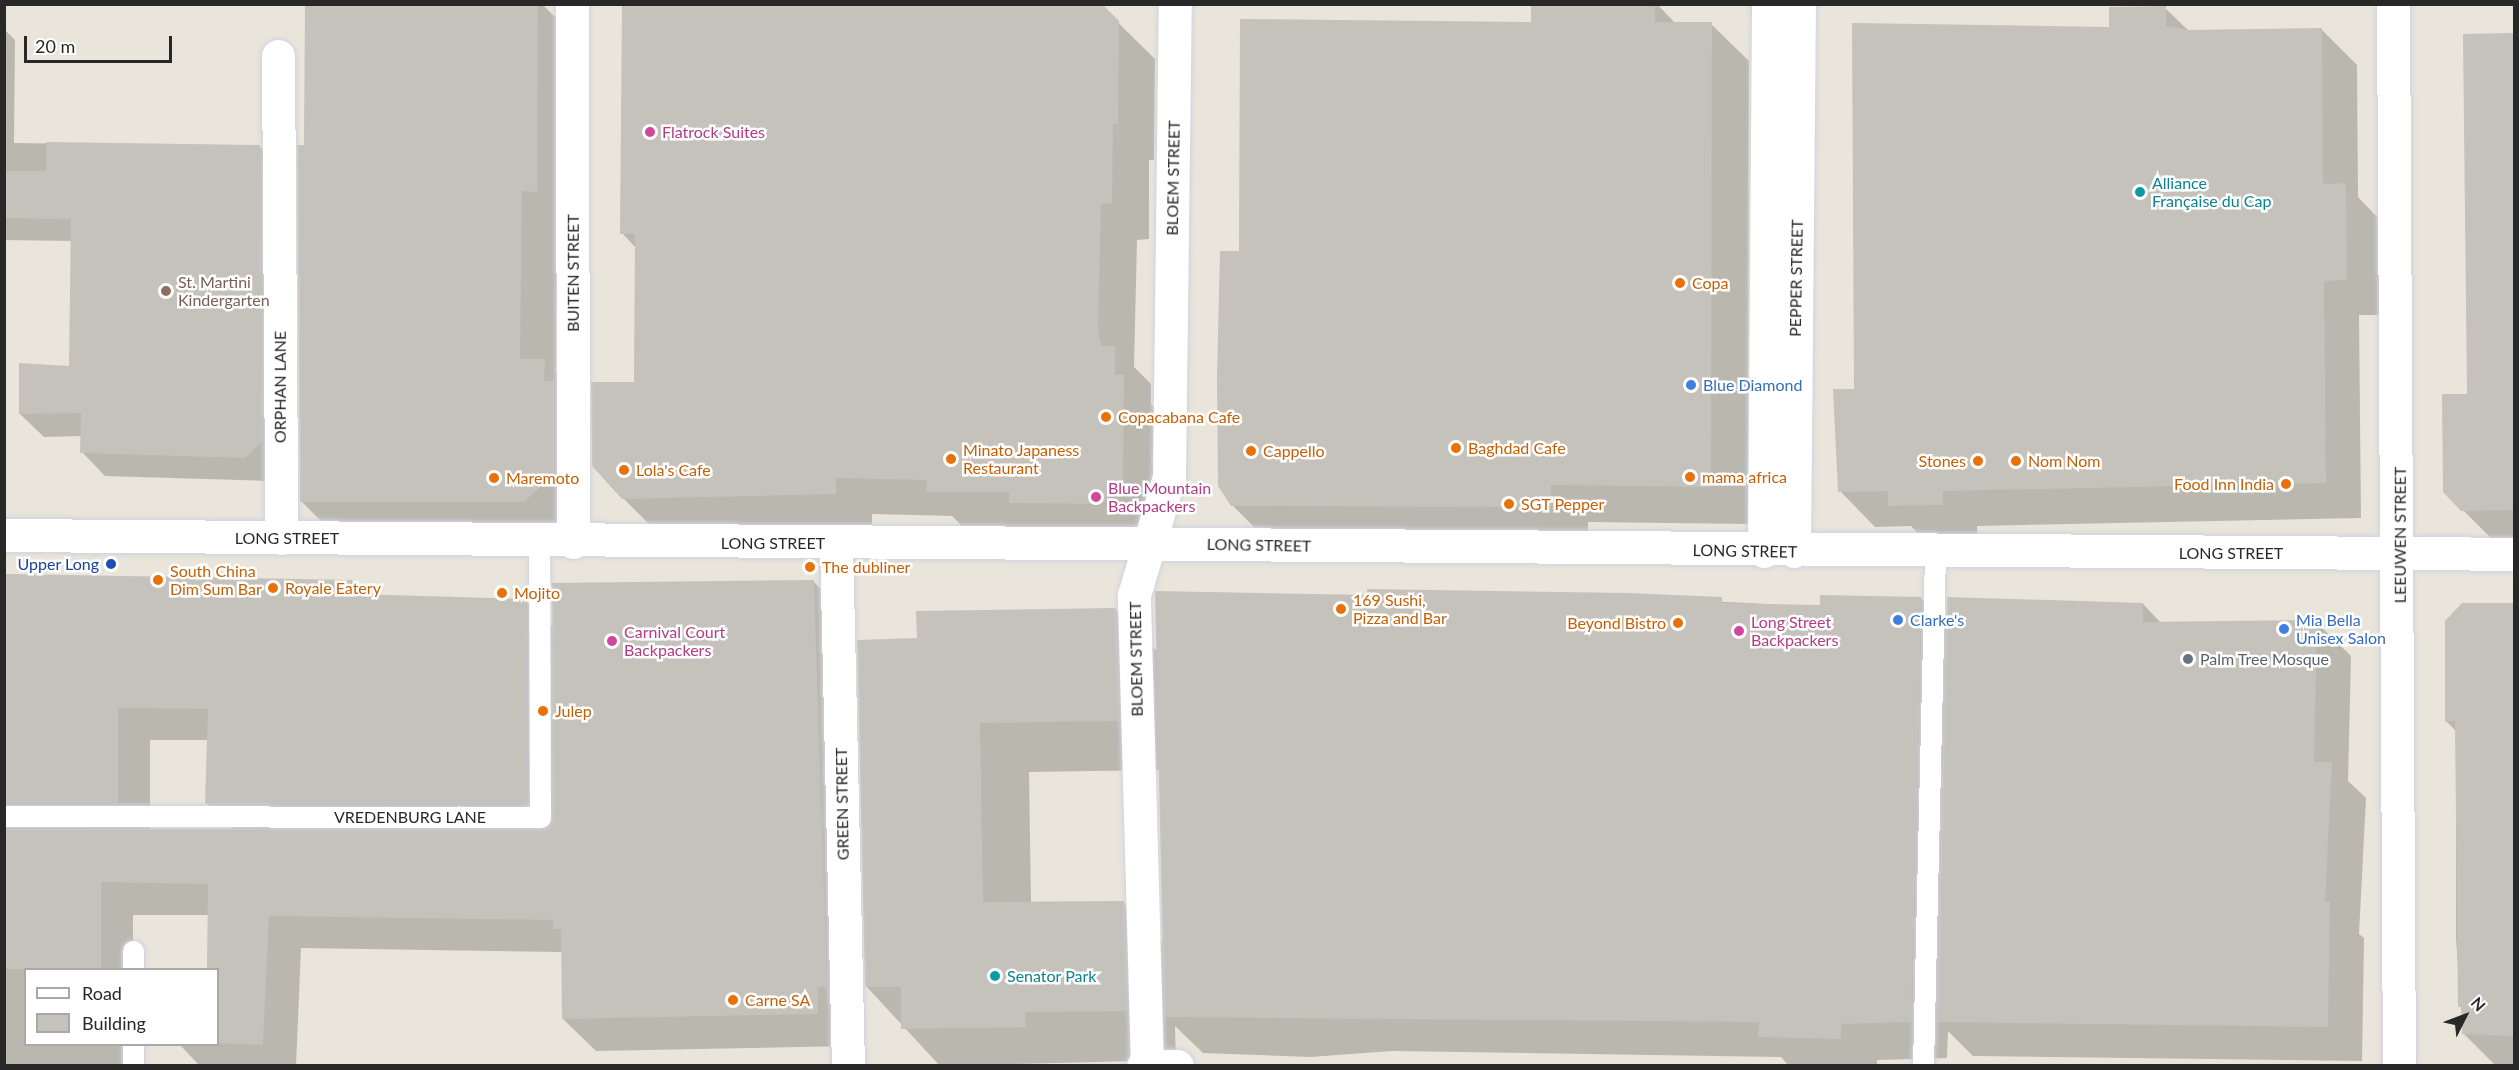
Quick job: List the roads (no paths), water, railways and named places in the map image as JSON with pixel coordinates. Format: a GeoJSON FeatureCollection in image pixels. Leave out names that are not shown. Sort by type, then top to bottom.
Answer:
{"type":"FeatureCollection","features":[{"type":"Feature","properties":{"kind":"street","name":"BUITEN STREET"},"geometry":{"type":"LineString","coordinates":[[572,4],[573,542]]}},
{"type":"Feature","properties":{"kind":"street","name":"BLOEM STREET"},"geometry":{"type":"LineString","coordinates":[[1145,1065],[1134,595],[1152,543],[1169,477],[1175,4]]}},
{"type":"Feature","properties":{"kind":"street","name":"PEPPER STREET"},"geometry":{"type":"LineString","coordinates":[[1768,4],[1779,551]]}},
{"type":"Feature","properties":{"kind":"street","name":"PEPPER STREET"},"geometry":{"type":"LineString","coordinates":[[1779,551],[1799,4]]}},
{"type":"Feature","properties":{"kind":"street","name":"LEEUWEN STREET"},"geometry":{"type":"LineString","coordinates":[[2393,4],[2400,554],[2399,1065]]}},
{"type":"Feature","properties":{"kind":"street","name":"ORPHAN LANE"},"geometry":{"type":"LineString","coordinates":[[278,56],[281,538]]}},
{"type":"Feature","properties":{"kind":"street","name":"LONG STREET"},"geometry":{"type":"LineString","coordinates":[[4,535],[539,542],[1152,543],[1779,551],[2514,554]]}},
{"type":"Feature","properties":{"kind":"street","name":"GREEN STREET"},"geometry":{"type":"LineString","coordinates":[[836,543],[848,1065]]}},
{"type":"Feature","properties":{"kind":"street"},"geometry":{"type":"LineString","coordinates":[[1145,1065],[1177,1065]]}},
{"type":"Feature","properties":{"kind":"lane","name":"VREDENBURG LANE"},"geometry":{"type":"LineString","coordinates":[[4,816],[540,817],[539,542]]}},
{"type":"Feature","properties":{"kind":"lane"},"geometry":{"type":"LineString","coordinates":[[1923,1065],[1935,552]]}},
{"type":"Feature","properties":{"kind":"lane"},"geometry":{"type":"LineString","coordinates":[[133,1046],[133,1065]]}},
{"type":"Feature","properties":{"kind":"place","name":"Flatrock Suites"},"geometry":{"type":"Point","coordinates":[650,132]}},
{"type":"Feature","properties":{"kind":"place","name":"Alliance Française du Cap"},"geometry":{"type":"Point","coordinates":[2140,192]}},
{"type":"Feature","properties":{"kind":"place","name":"Copa"},"geometry":{"type":"Point","coordinates":[1680,283]}},
{"type":"Feature","properties":{"kind":"place","name":"St. Martini Kindergarten"},"geometry":{"type":"Point","coordinates":[166,291]}},
{"type":"Feature","properties":{"kind":"place","name":"Blue Diamond"},"geometry":{"type":"Point","coordinates":[1691,385]}},
{"type":"Feature","properties":{"kind":"place","name":"Copacabana Cafe"},"geometry":{"type":"Point","coordinates":[1106,417]}},
{"type":"Feature","properties":{"kind":"place","name":"Baghdad Cafe"},"geometry":{"type":"Point","coordinates":[1456,448]}},
{"type":"Feature","properties":{"kind":"place","name":"Cappello"},"geometry":{"type":"Point","coordinates":[1251,451]}},
{"type":"Feature","properties":{"kind":"place","name":"Minato Japaness Restaurant"},"geometry":{"type":"Point","coordinates":[951,459]}},
{"type":"Feature","properties":{"kind":"place","name":"Stones"},"geometry":{"type":"Point","coordinates":[1978,461]}},
{"type":"Feature","properties":{"kind":"place","name":"Nom Nom"},"geometry":{"type":"Point","coordinates":[2016,461]}},
{"type":"Feature","properties":{"kind":"place","name":"Lola's Cafe"},"geometry":{"type":"Point","coordinates":[624,470]}},
{"type":"Feature","properties":{"kind":"place","name":"mama africa"},"geometry":{"type":"Point","coordinates":[1690,477]}},
{"type":"Feature","properties":{"kind":"place","name":"Maremoto"},"geometry":{"type":"Point","coordinates":[494,478]}},
{"type":"Feature","properties":{"kind":"place","name":"Food Inn India"},"geometry":{"type":"Point","coordinates":[2286,484]}},
{"type":"Feature","properties":{"kind":"place","name":"Blue Mountain Backpackers"},"geometry":{"type":"Point","coordinates":[1096,497]}},
{"type":"Feature","properties":{"kind":"place","name":"SGT Pepper"},"geometry":{"type":"Point","coordinates":[1509,504]}},
{"type":"Feature","properties":{"kind":"place","name":"Upper Long"},"geometry":{"type":"Point","coordinates":[111,564]}},
{"type":"Feature","properties":{"kind":"place","name":"The dubliner"},"geometry":{"type":"Point","coordinates":[810,567]}},
{"type":"Feature","properties":{"kind":"place","name":"South China Dim Sum Bar"},"geometry":{"type":"Point","coordinates":[158,580]}},
{"type":"Feature","properties":{"kind":"place","name":"Royale Eatery"},"geometry":{"type":"Point","coordinates":[273,588]}},
{"type":"Feature","properties":{"kind":"place","name":"Mojito"},"geometry":{"type":"Point","coordinates":[502,593]}},
{"type":"Feature","properties":{"kind":"place","name":"169 Sushi, Pizza and Bar"},"geometry":{"type":"Point","coordinates":[1341,609]}},
{"type":"Feature","properties":{"kind":"place","name":"Clarke's"},"geometry":{"type":"Point","coordinates":[1898,620]}},
{"type":"Feature","properties":{"kind":"place","name":"Beyond Bistro"},"geometry":{"type":"Point","coordinates":[1678,623]}},
{"type":"Feature","properties":{"kind":"place","name":"Mia Bella Unisex Salon"},"geometry":{"type":"Point","coordinates":[2284,629]}},
{"type":"Feature","properties":{"kind":"place","name":"Long Street Backpackers"},"geometry":{"type":"Point","coordinates":[1739,631]}},
{"type":"Feature","properties":{"kind":"place","name":"Carnival Court Backpackers"},"geometry":{"type":"Point","coordinates":[612,641]}},
{"type":"Feature","properties":{"kind":"place","name":"Palm Tree Mosque"},"geometry":{"type":"Point","coordinates":[2188,659]}},
{"type":"Feature","properties":{"kind":"place","name":"Julep"},"geometry":{"type":"Point","coordinates":[543,711]}},
{"type":"Feature","properties":{"kind":"place","name":"Senator Park"},"geometry":{"type":"Point","coordinates":[995,976]}},
{"type":"Feature","properties":{"kind":"place","name":"Carne SA"},"geometry":{"type":"Point","coordinates":[733,1000]}}]}
